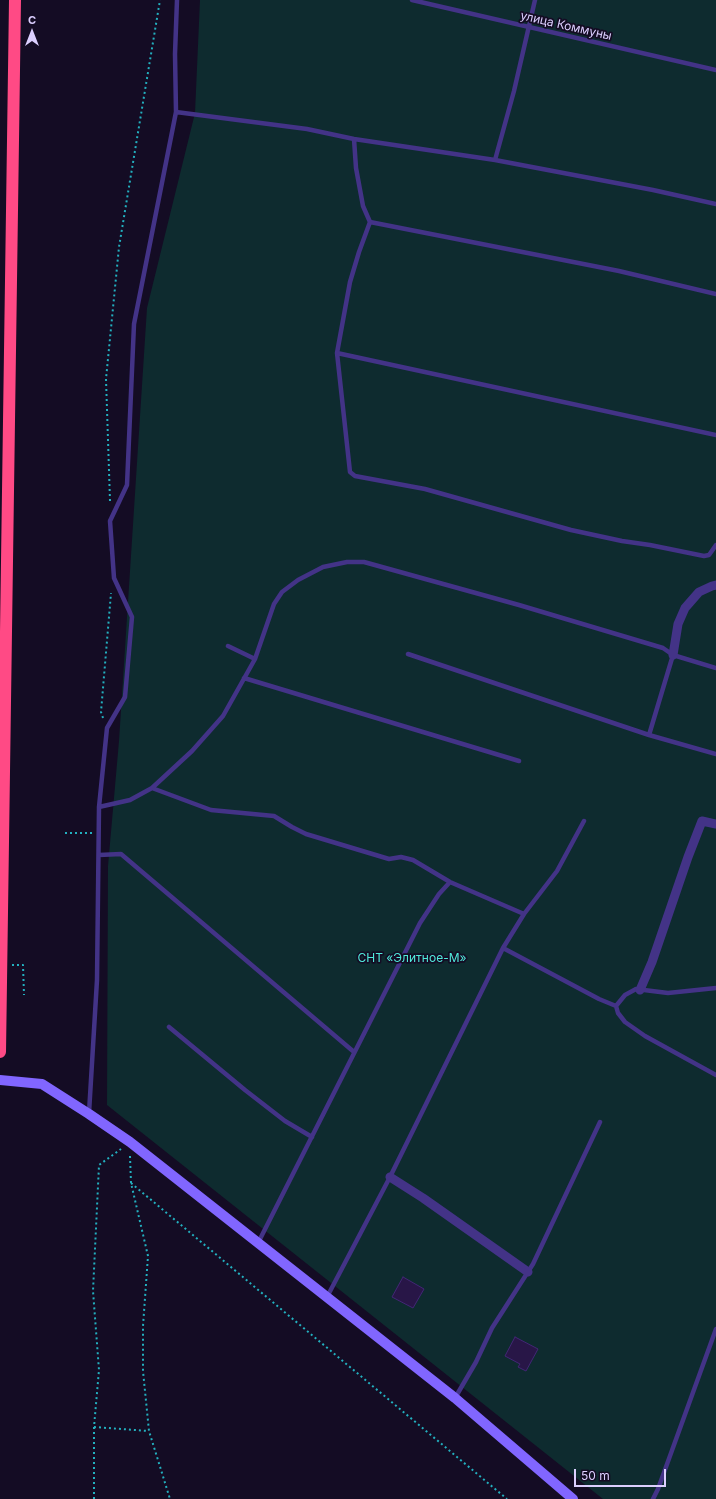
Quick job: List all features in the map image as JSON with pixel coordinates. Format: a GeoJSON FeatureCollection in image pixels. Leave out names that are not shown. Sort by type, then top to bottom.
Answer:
{"type":"FeatureCollection","features":[{"type":"Feature","properties":{"kind":"highway"},"geometry":{"type":"LineString","coordinates":[[0,1052],[16,0]]}},
{"type":"Feature","properties":{"kind":"street"},"geometry":{"type":"LineString","coordinates":[[674,655],[678,624],[685,608],[699,592],[716,585]]}},
{"type":"Feature","properties":{"kind":"street"},"geometry":{"type":"LineString","coordinates":[[640,990],[652,962],[702,821],[716,824]]}},
{"type":"Feature","properties":{"kind":"street"},"geometry":{"type":"LineString","coordinates":[[0,1080],[42,1084],[130,1142],[456,1398],[573,1499]]}},
{"type":"Feature","properties":{"kind":"street"},"geometry":{"type":"LineString","coordinates":[[390,1177],[424,1198],[528,1272]]}},
{"type":"Feature","properties":{"kind":"lane"},"geometry":{"type":"LineString","coordinates":[[89,1114],[97,980],[99,807],[107,728],[125,698],[132,617],[114,578],[110,521],[126,485],[134,324],[176,112],[174,54],[177,0]]}},
{"type":"Feature","properties":{"kind":"lane","name":"улица Коммуны"},"geometry":{"type":"LineString","coordinates":[[412,0],[528,28],[716,70]]}},
{"type":"Feature","properties":{"kind":"lane"},"geometry":{"type":"LineString","coordinates":[[495,160],[514,91],[535,0]]}},
{"type":"Feature","properties":{"kind":"lane"},"geometry":{"type":"LineString","coordinates":[[176,112],[307,129],[354,139],[495,160],[653,190],[716,204]]}},
{"type":"Feature","properties":{"kind":"lane"},"geometry":{"type":"LineString","coordinates":[[354,139],[356,168],[363,206],[370,222],[350,282],[337,353],[350,472],[355,476],[424,489],[571,530],[622,541],[704,556],[709,555],[716,545]]}},
{"type":"Feature","properties":{"kind":"lane"},"geometry":{"type":"LineString","coordinates":[[370,222],[619,271],[716,294]]}},
{"type":"Feature","properties":{"kind":"lane"},"geometry":{"type":"LineString","coordinates":[[337,353],[716,435]]}},
{"type":"Feature","properties":{"kind":"lane"},"geometry":{"type":"LineString","coordinates":[[99,807],[130,800],[152,788],[192,751],[223,716],[254,659],[274,604],[282,592],[298,580],[323,567],[347,562],[364,562],[519,605],[663,648],[674,655],[716,668]]}},
{"type":"Feature","properties":{"kind":"lane"},"geometry":{"type":"LineString","coordinates":[[228,646],[254,659]]}},
{"type":"Feature","properties":{"kind":"lane"},"geometry":{"type":"LineString","coordinates":[[408,654],[649,735],[716,754]]}},
{"type":"Feature","properties":{"kind":"lane"},"geometry":{"type":"LineString","coordinates":[[649,735],[674,655]]}},
{"type":"Feature","properties":{"kind":"lane"},"geometry":{"type":"LineString","coordinates":[[244,678],[519,761]]}},
{"type":"Feature","properties":{"kind":"lane"},"geometry":{"type":"LineString","coordinates":[[152,788],[211,810],[274,816],[306,834],[389,859],[401,857],[412,860],[450,882],[524,914]]}},
{"type":"Feature","properties":{"kind":"lane"},"geometry":{"type":"LineString","coordinates":[[326,1297],[390,1177],[503,948],[524,914],[557,871],[584,822]]}},
{"type":"Feature","properties":{"kind":"lane"},"geometry":{"type":"LineString","coordinates":[[99,855],[121,854],[354,1052]]}},
{"type":"Feature","properties":{"kind":"lane"},"geometry":{"type":"LineString","coordinates":[[258,1243],[420,923],[439,894],[450,882]]}},
{"type":"Feature","properties":{"kind":"lane"},"geometry":{"type":"LineString","coordinates":[[503,948],[599,999],[616,1006]]}},
{"type":"Feature","properties":{"kind":"lane"},"geometry":{"type":"LineString","coordinates":[[616,1006],[624,995],[636,989],[668,993],[716,988]]}},
{"type":"Feature","properties":{"kind":"lane"},"geometry":{"type":"LineString","coordinates":[[616,1006],[618,1013],[625,1022],[716,1075]]}},
{"type":"Feature","properties":{"kind":"lane"},"geometry":{"type":"LineString","coordinates":[[169,1027],[273,1112],[285,1121],[312,1136]]}},
{"type":"Feature","properties":{"kind":"lane"},"geometry":{"type":"LineString","coordinates":[[456,1398],[476,1362],[492,1328],[533,1264],[600,1122]]}},
{"type":"Feature","properties":{"kind":"lane"},"geometry":{"type":"LineString","coordinates":[[653,1499],[658,1489],[716,1329]]}},
{"type":"Feature","properties":{"kind":"path"},"geometry":{"type":"LineString","coordinates":[[110,521],[106,379],[119,247],[160,0]]}},
{"type":"Feature","properties":{"kind":"path"},"geometry":{"type":"LineString","coordinates":[[107,728],[101,712],[110,601],[114,578]]}},
{"type":"Feature","properties":{"kind":"path"},"geometry":{"type":"LineString","coordinates":[[65,833],[86,833]]}},
{"type":"Feature","properties":{"kind":"path"},"geometry":{"type":"LineString","coordinates":[[23,965],[24,996]]}},
{"type":"Feature","properties":{"kind":"path"},"geometry":{"type":"LineString","coordinates":[[130,1142],[131,1183],[148,1256],[143,1326],[143,1371],[149,1431],[170,1499]]}},
{"type":"Feature","properties":{"kind":"path"},"geometry":{"type":"LineString","coordinates":[[94,1499],[94,1427],[99,1370],[94,1291],[99,1165],[130,1142]]}},
{"type":"Feature","properties":{"kind":"path"},"geometry":{"type":"LineString","coordinates":[[131,1183],[507,1499]]}},
{"type":"Feature","properties":{"kind":"path"},"geometry":{"type":"LineString","coordinates":[[94,1427],[149,1431]]}},
{"type":"Feature","properties":{"kind":"green space","name":"СНТ «Элитное-М»"},"geometry":{"type":"Polygon","coordinates":[[[200,0],[716,0],[716,1499],[603,1499],[107,1105],[108,866],[119,741],[147,308],[195,113],[200,0]]]}},
{"type":"Feature","properties":{"kind":"building"},"geometry":{"type":"Polygon","coordinates":[[[403,1277],[424,1289],[413,1308],[392,1297],[403,1277]]]}},
{"type":"Feature","properties":{"kind":"building"},"geometry":{"type":"Polygon","coordinates":[[[515,1337],[538,1349],[526,1371],[518,1367],[520,1364],[505,1356],[515,1337]]]}}]}
